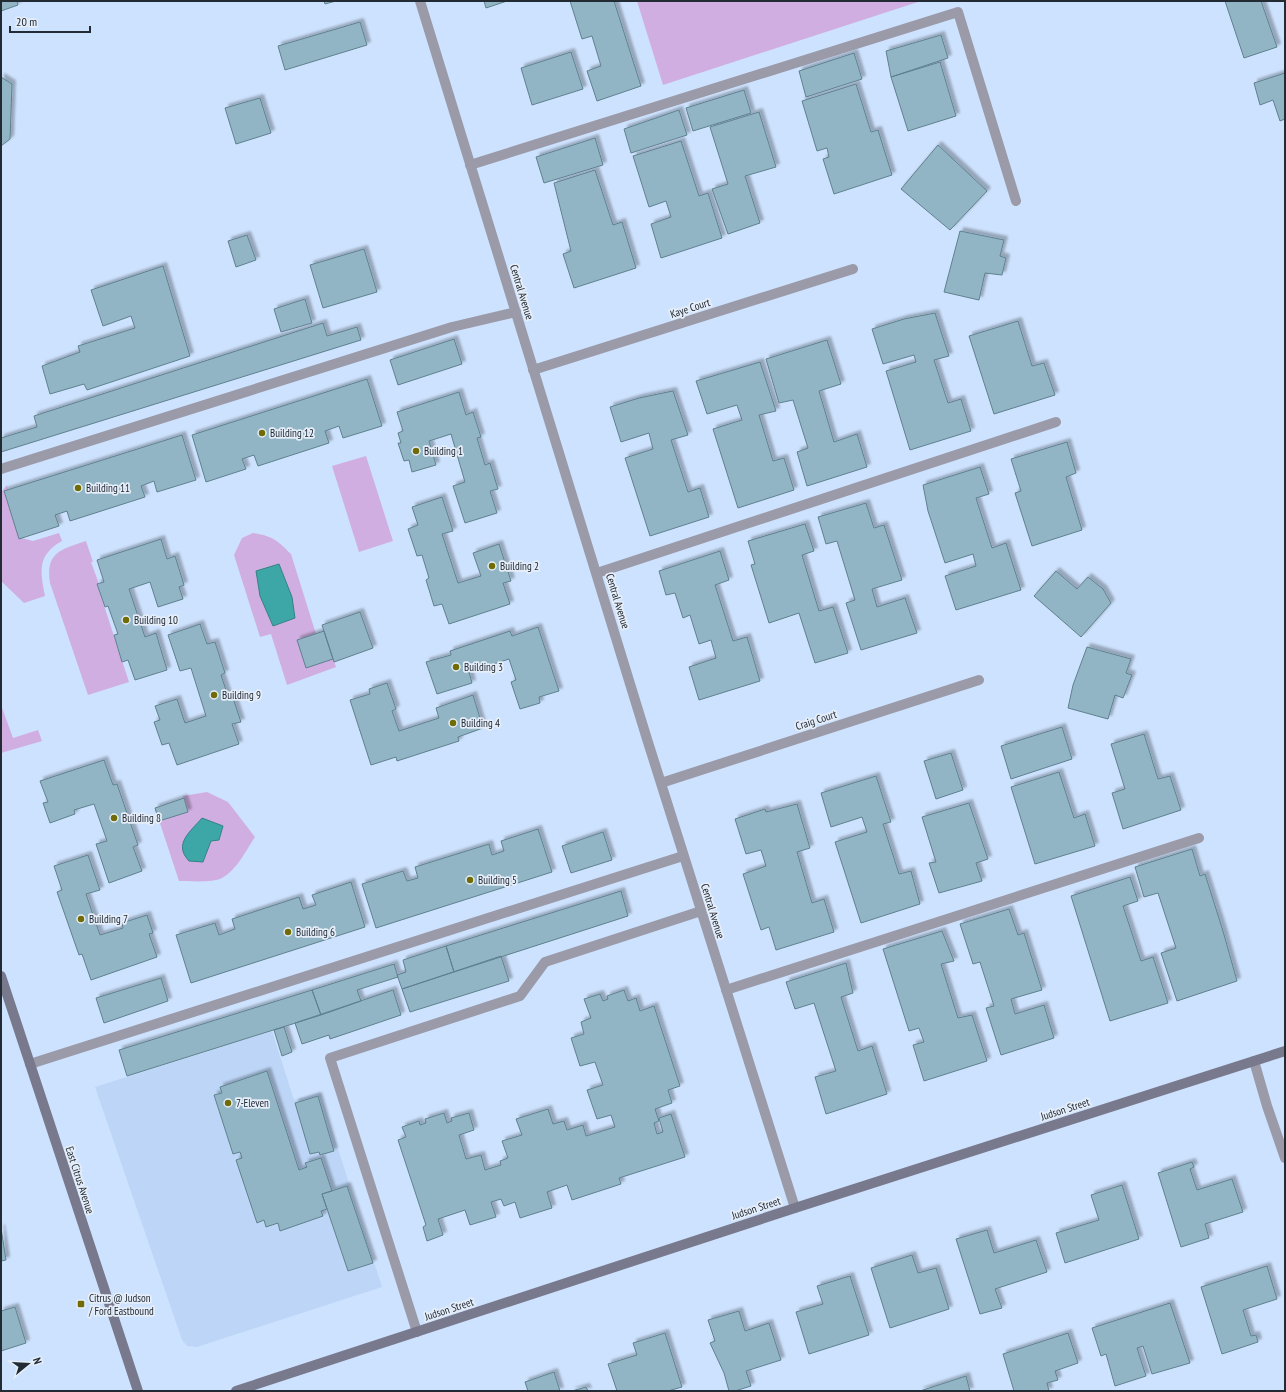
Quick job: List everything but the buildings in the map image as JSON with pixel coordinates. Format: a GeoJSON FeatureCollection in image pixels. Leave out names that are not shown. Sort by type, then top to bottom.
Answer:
{"type":"FeatureCollection","features":[{"type":"Feature","properties":{"kind":"main road","name":"East Citrus Avenue"},"geometry":{"type":"LineString","coordinates":[[1,976],[138,1391]]}},
{"type":"Feature","properties":{"kind":"main road","name":"Judson Street"},"geometry":{"type":"LineString","coordinates":[[236,1391],[795,1208],[1285,1051]]}},
{"type":"Feature","properties":{"kind":"street","name":"Central Avenue"},"geometry":{"type":"LineString","coordinates":[[420,1],[597,573],[660,783],[795,1208]]}},
{"type":"Feature","properties":{"kind":"street"},"geometry":{"type":"LineString","coordinates":[[470,165],[958,12],[1016,201]]}},
{"type":"Feature","properties":{"kind":"street","name":"Kaye Court"},"geometry":{"type":"LineString","coordinates":[[533,370],[853,269]]}},
{"type":"Feature","properties":{"kind":"street"},"geometry":{"type":"LineString","coordinates":[[1,469],[452,327],[516,312]]}},
{"type":"Feature","properties":{"kind":"street"},"geometry":{"type":"LineString","coordinates":[[597,573],[1056,422]]}},
{"type":"Feature","properties":{"kind":"street","name":"Craig Court"},"geometry":{"type":"LineString","coordinates":[[660,783],[979,680]]}},
{"type":"Feature","properties":{"kind":"street"},"geometry":{"type":"LineString","coordinates":[[726,990],[1199,838]]}},
{"type":"Feature","properties":{"kind":"street"},"geometry":{"type":"LineString","coordinates":[[30,1064],[683,856]]}},
{"type":"Feature","properties":{"kind":"street"},"geometry":{"type":"LineString","coordinates":[[417,1332],[330,1058],[520,996],[545,962],[701,911]]}},
{"type":"Feature","properties":{"kind":"street"},"geometry":{"type":"LineString","coordinates":[[1254,1061],[1267,1106],[1285,1158]]}},
{"type":"Feature","properties":{"kind":"shaded area"},"geometry":{"type":"Polygon","coordinates":[[[637,1],[921,1],[663,85],[637,1]]]}},
{"type":"Feature","properties":{"kind":"shaded area"},"geometry":{"type":"Polygon","coordinates":[[[366,456],[393,541],[359,552],[332,466],[366,456]]]}},
{"type":"Feature","properties":{"kind":"shaded area"},"geometry":{"type":"Polygon","coordinates":[[[7,485],[8,490],[4,492],[19,539],[22,538],[33,541],[59,533],[62,541],[48,552],[42,564],[42,579],[45,596],[24,603],[1,581],[1,499],[2,491],[7,485]]]}},
{"type":"Feature","properties":{"kind":"shaded area"},"geometry":{"type":"Polygon","coordinates":[[[253,533],[274,539],[291,554],[316,634],[324,631],[336,667],[287,685],[271,634],[260,637],[234,555],[242,538],[253,533]]]}},
{"type":"Feature","properties":{"kind":"shaded area"},"geometry":{"type":"Polygon","coordinates":[[[86,541],[93,562],[91,562],[99,584],[97,584],[129,682],[88,695],[50,583],[49,573],[50,564],[57,553],[86,541]]]}},
{"type":"Feature","properties":{"kind":"shaded area"},"geometry":{"type":"Polygon","coordinates":[[[279,564],[292,597],[295,618],[273,626],[260,596],[256,571],[279,564]]]}},
{"type":"Feature","properties":{"kind":"shaded area"},"geometry":{"type":"Polygon","coordinates":[[[1,705],[13,738],[38,730],[42,741],[1,753],[1,705]]]}},
{"type":"Feature","properties":{"kind":"shaded area"},"geometry":{"type":"Polygon","coordinates":[[[207,792],[228,802],[255,837],[237,865],[222,878],[207,881],[179,881],[155,808],[183,799],[183,796],[207,792]]]}},
{"type":"Feature","properties":{"kind":"shaded area"},"geometry":{"type":"Polygon","coordinates":[[[202,818],[223,826],[219,840],[211,841],[203,862],[189,861],[184,855],[183,844],[188,833],[202,818]]]}},
{"type":"Feature","properties":{"kind":"shaded area"},"geometry":{"type":"Polygon","coordinates":[[[272,1031],[294,1100],[320,1092],[382,1287],[197,1347],[187,1346],[182,1340],[95,1087],[272,1031]]]}},
{"type":"Feature","properties":{"kind":"place","name":"Building 12"},"geometry":{"type":"Point","coordinates":[262,433]}},
{"type":"Feature","properties":{"kind":"place","name":"Building 1"},"geometry":{"type":"Point","coordinates":[416,451]}},
{"type":"Feature","properties":{"kind":"place","name":"Building 11"},"geometry":{"type":"Point","coordinates":[78,488]}},
{"type":"Feature","properties":{"kind":"place","name":"Building 2"},"geometry":{"type":"Point","coordinates":[492,566]}},
{"type":"Feature","properties":{"kind":"place","name":"Building 10"},"geometry":{"type":"Point","coordinates":[126,620]}},
{"type":"Feature","properties":{"kind":"place","name":"Building 3"},"geometry":{"type":"Point","coordinates":[456,667]}},
{"type":"Feature","properties":{"kind":"place","name":"Building 9"},"geometry":{"type":"Point","coordinates":[214,695]}},
{"type":"Feature","properties":{"kind":"place","name":"Building 4"},"geometry":{"type":"Point","coordinates":[453,723]}},
{"type":"Feature","properties":{"kind":"place","name":"Building 8"},"geometry":{"type":"Point","coordinates":[114,818]}},
{"type":"Feature","properties":{"kind":"place","name":"Building 5"},"geometry":{"type":"Point","coordinates":[470,880]}},
{"type":"Feature","properties":{"kind":"place","name":"Building 7"},"geometry":{"type":"Point","coordinates":[81,919]}},
{"type":"Feature","properties":{"kind":"place","name":"Building 6"},"geometry":{"type":"Point","coordinates":[288,932]}},
{"type":"Feature","properties":{"kind":"place","name":"7-Eleven"},"geometry":{"type":"Point","coordinates":[228,1103]}},
{"type":"Feature","properties":{"kind":"place","name":"Citrus @ Judson / Ford Eastbound"},"geometry":{"type":"Point","coordinates":[81,1304]}}]}
